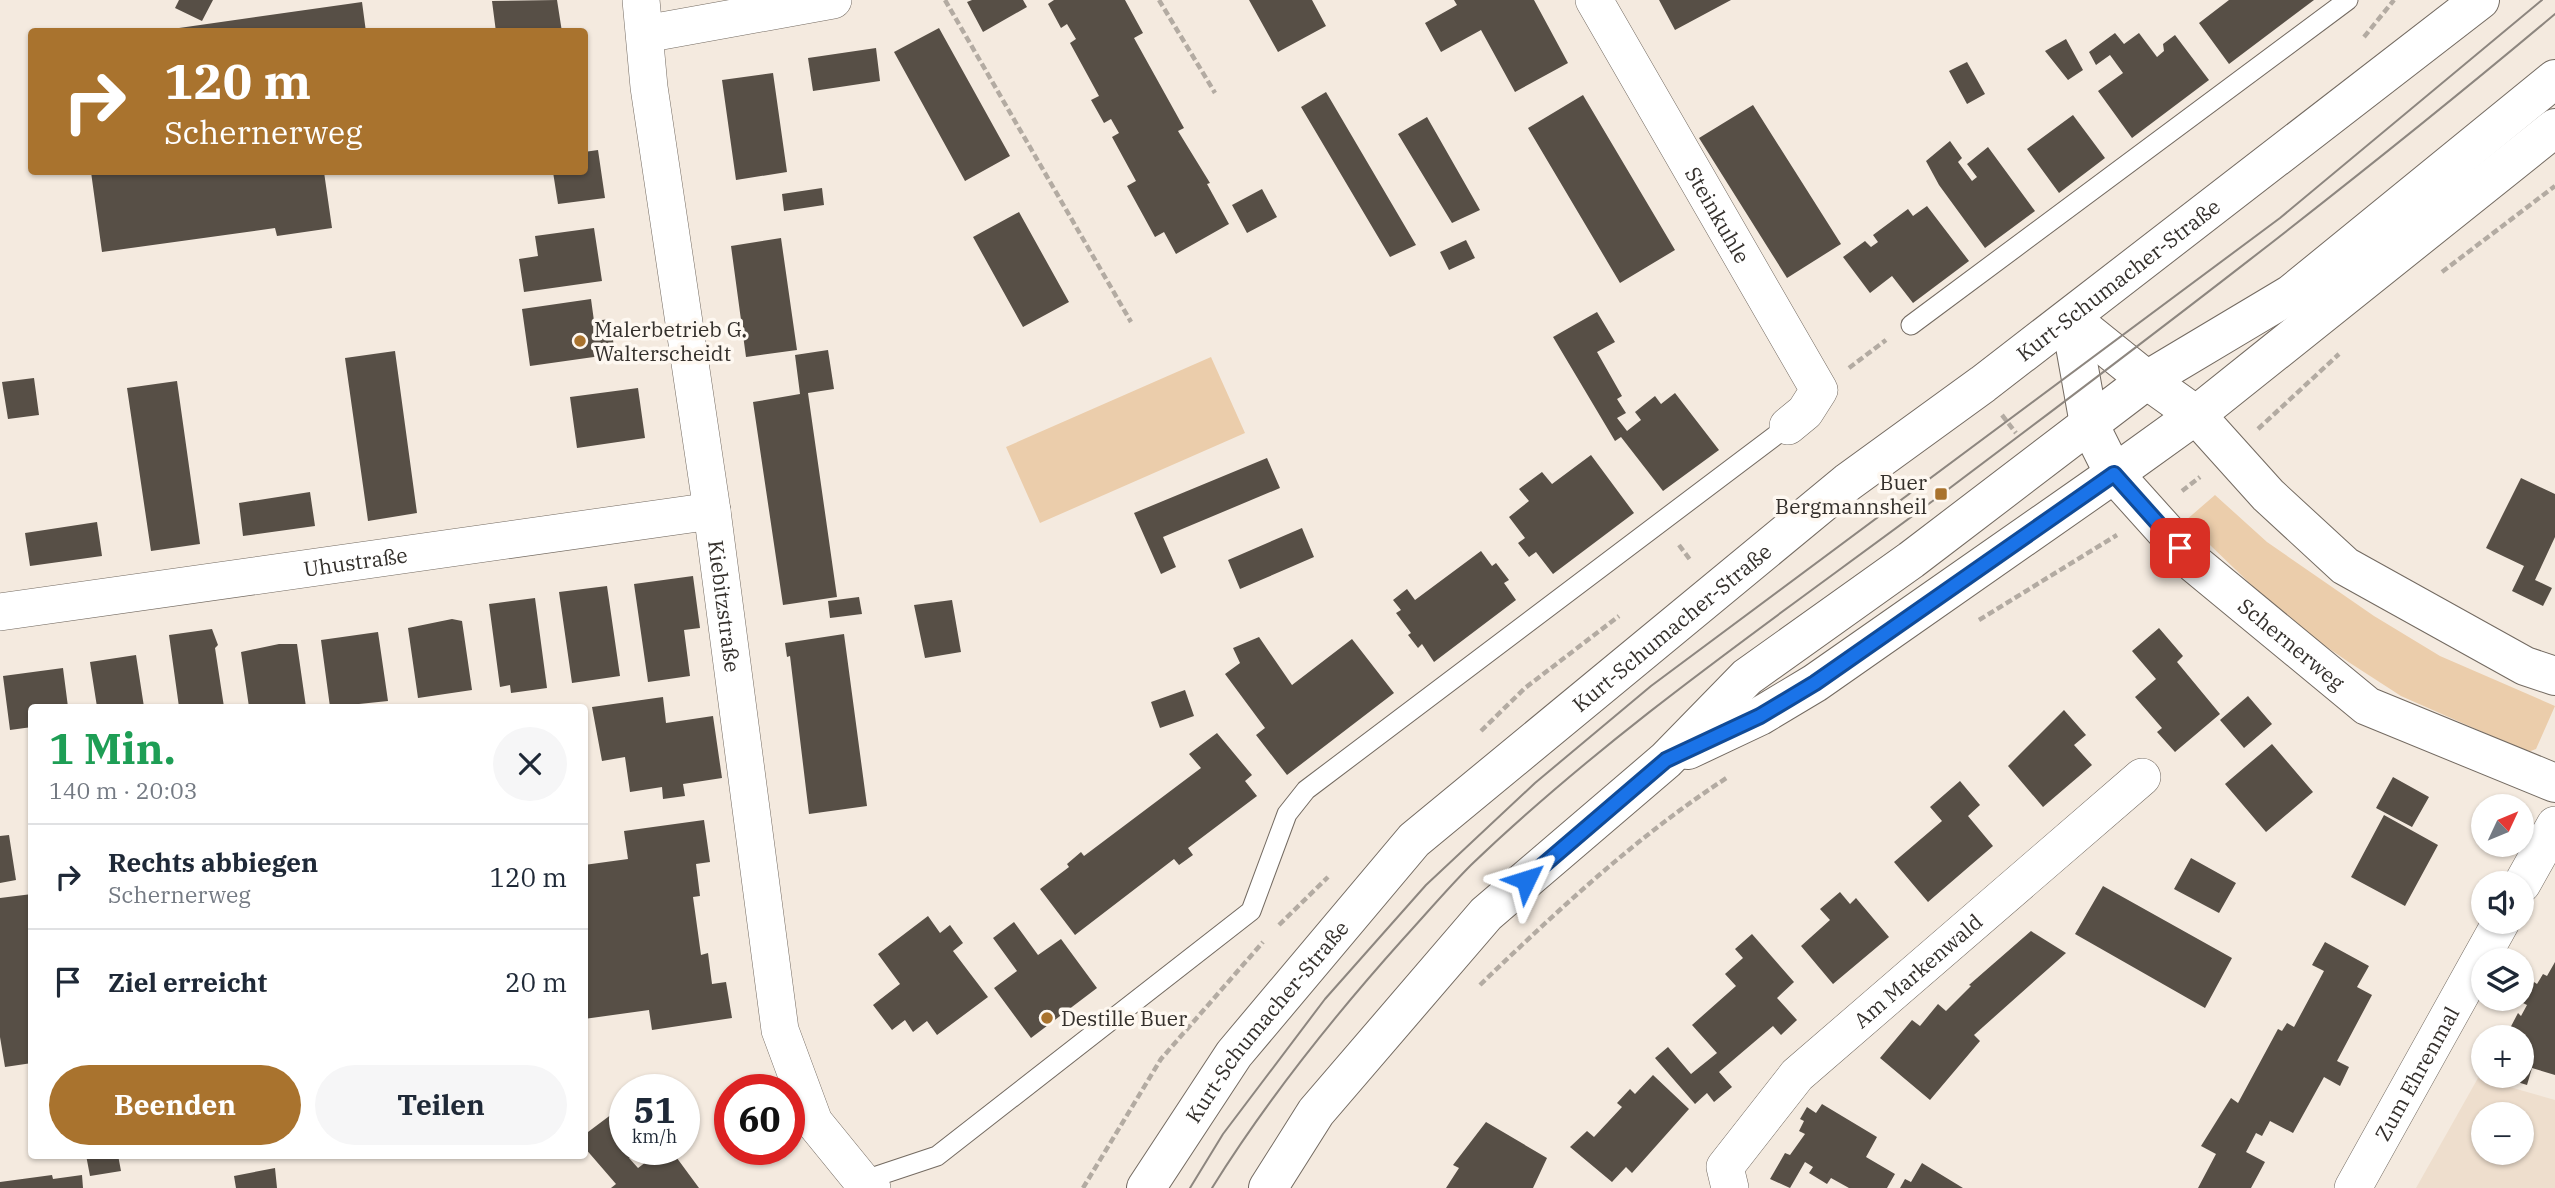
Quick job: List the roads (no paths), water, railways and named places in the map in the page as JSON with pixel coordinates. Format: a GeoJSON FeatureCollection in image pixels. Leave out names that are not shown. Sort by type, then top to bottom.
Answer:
{"type":"FeatureCollection","features":[{"type":"Feature","properties":{"kind":"main road","name":"Kurt-Schumacher-Straße"},"geometry":{"type":"LineString","coordinates":[[1146,1188],[1234,1054],[1414,840],[1848,482],[2070,318],[2468,4]]}},
{"type":"Feature","properties":{"kind":"main road"},"geometry":{"type":"LineString","coordinates":[[1268,1188],[1316,1112],[1486,914],[1666,760],[1747,677],[1911,560],[2147,380],[2291,294],[2555,79]]}},
{"type":"Feature","properties":{"kind":"main road"},"geometry":{"type":"LineString","coordinates":[[1666,760],[1760,716],[1815,683],[2114,474],[2196,415],[2555,128]]}},
{"type":"Feature","properties":{"kind":"main road"},"geometry":{"type":"LineString","coordinates":[[2070,318],[2147,380],[2196,415],[2268,495],[2345,566],[2525,666],[2555,677]]}},
{"type":"Feature","properties":{"kind":"main road","name":"Schernerweg"},"geometry":{"type":"LineString","coordinates":[[2070,318],[2089,424],[2114,474],[2195,564],[2367,705],[2555,783]]}},
{"type":"Feature","properties":{"kind":"street"},"geometry":{"type":"LineString","coordinates":[[643,17],[833,0]]}},
{"type":"Feature","properties":{"kind":"street","name":"Steinkuhle"},"geometry":{"type":"LineString","coordinates":[[1594,0],[1819,390],[1805,412],[1788,425]]}},
{"type":"Feature","properties":{"kind":"street","name":"Kiebitzstraße"},"geometry":{"type":"LineString","coordinates":[[643,17],[649,87],[712,511],[780,1030],[814,1122],[859,1186]]}},
{"type":"Feature","properties":{"kind":"street","name":"Uhustraße"},"geometry":{"type":"LineString","coordinates":[[0,612],[712,511]]}},
{"type":"Feature","properties":{"kind":"street","name":"Am Markenwald"},"geometry":{"type":"LineString","coordinates":[[1730,1188],[1725,1167],[1797,1075],[2142,777]]}},
{"type":"Feature","properties":{"kind":"street"},"geometry":{"type":"LineString","coordinates":[[2529,871],[2555,825]]}},
{"type":"Feature","properties":{"kind":"street","name":"Zum Ehrenmal"},"geometry":{"type":"LineString","coordinates":[[2353,1188],[2494,934]]}},
{"type":"Feature","properties":{"kind":"lane"},"geometry":{"type":"LineString","coordinates":[[1911,326],[2348,0]]}},
{"type":"Feature","properties":{"kind":"lane"},"geometry":{"type":"LineString","coordinates":[[859,1186],[937,1156],[1251,911],[1287,814],[1306,790],[1788,425]]}},
{"type":"Feature","properties":{"kind":"tram line"},"geometry":{"type":"LineString","coordinates":[[1190,1188],[1223,1134],[1325,999],[1426,885],[1535,783],[1651,686],[2280,218],[2542,0]]}},
{"type":"Feature","properties":{"kind":"tram line"},"geometry":{"type":"LineString","coordinates":[[1212,1188],[1279,1090],[1352,997],[1462,874],[1582,766],[1699,674],[2250,260],[2555,14]]}},
{"type":"Feature","properties":{"kind":"place","name":"Malerbetrieb G. Walterscheidt"},"geometry":{"type":"Point","coordinates":[580,341]}},
{"type":"Feature","properties":{"kind":"place","name":"Buer Bergmannsheil"},"geometry":{"type":"Point","coordinates":[1941,494]}},
{"type":"Feature","properties":{"kind":"place","name":"Destille Buer"},"geometry":{"type":"Point","coordinates":[1047,1018]}}]}
